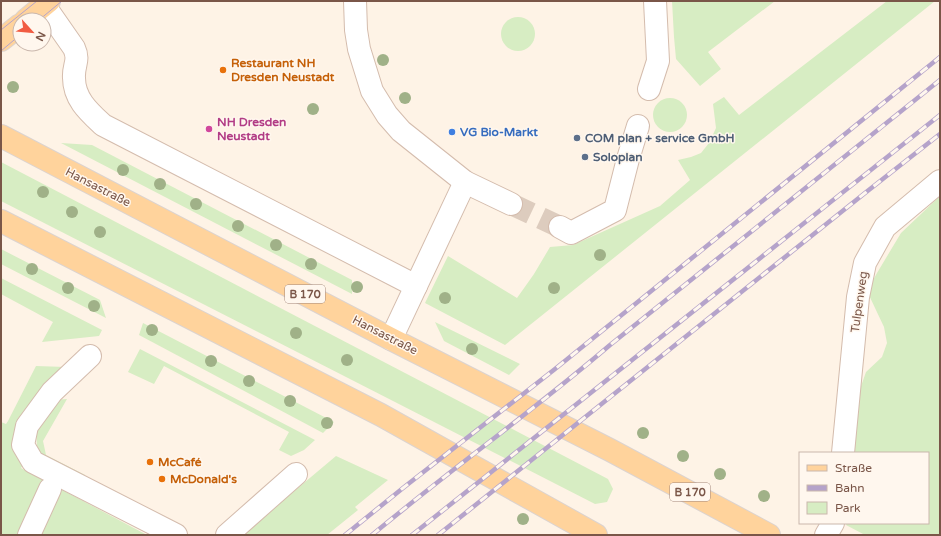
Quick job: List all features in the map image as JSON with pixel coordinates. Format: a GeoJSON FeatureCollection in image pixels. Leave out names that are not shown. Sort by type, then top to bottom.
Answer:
{"type":"FeatureCollection","features":[{"type":"Feature","properties":{"kind":"main road"},"geometry":{"type":"LineString","coordinates":[[35,12],[46,3]]}},
{"type":"Feature","properties":{"kind":"main road"},"geometry":{"type":"LineString","coordinates":[[1,40],[12,31]]}},
{"type":"Feature","properties":{"kind":"main road","name":"Hansastraße"},"geometry":{"type":"LineString","coordinates":[[1,136],[391,339],[610,450],[770,535]]}},
{"type":"Feature","properties":{"kind":"main road"},"geometry":{"type":"LineString","coordinates":[[1,220],[381,415],[596,535]]}},
{"type":"Feature","properties":{"kind":"lane"},"geometry":{"type":"LineString","coordinates":[[355,1],[356,30],[359,49],[372,91],[387,115],[401,131],[465,182],[511,204]]}},
{"type":"Feature","properties":{"kind":"lane"},"geometry":{"type":"LineString","coordinates":[[649,89],[658,61],[655,1]]}},
{"type":"Feature","properties":{"kind":"lane"},"geometry":{"type":"LineString","coordinates":[[46,3],[77,55],[74,78],[76,93],[88,111],[103,125],[416,286]]}},
{"type":"Feature","properties":{"kind":"lane"},"geometry":{"type":"LineString","coordinates":[[560,227],[571,233],[615,210],[638,126]]}},
{"type":"Feature","properties":{"kind":"lane","name":"Tulpenweg"},"geometry":{"type":"LineString","coordinates":[[843,452],[858,297],[865,263],[885,227],[940,181]]}},
{"type":"Feature","properties":{"kind":"lane"},"geometry":{"type":"LineString","coordinates":[[391,339],[465,182]]}},
{"type":"Feature","properties":{"kind":"lane"},"geometry":{"type":"LineString","coordinates":[[90,356],[52,392],[27,426],[23,445],[33,462],[176,535]]}},
{"type":"Feature","properties":{"kind":"lane"},"geometry":{"type":"LineString","coordinates":[[227,535],[296,474]]}},
{"type":"Feature","properties":{"kind":"lane"},"geometry":{"type":"LineString","coordinates":[[29,535],[50,489]]}},
{"type":"Feature","properties":{"kind":"lane"},"geometry":{"type":"LineString","coordinates":[[826,535],[832,524]]}},
{"type":"Feature","properties":{"kind":"green space"},"geometry":{"type":"Polygon","coordinates":[[[672,1],[775,1],[708,52],[721,69],[700,86],[676,59],[672,1]]]}},
{"type":"Feature","properties":{"kind":"green space"},"geometry":{"type":"Polygon","coordinates":[[[887,1],[935,1],[505,345],[425,303],[448,256],[517,298],[534,274],[550,247],[573,245],[660,206],[690,180],[678,160],[701,153],[709,143],[716,128],[713,104],[724,97],[739,115],[887,1]]]}},
{"type":"Feature","properties":{"kind":"green space"},"geometry":{"type":"Polygon","coordinates":[[[518,17],[530,22],[535,34],[530,46],[518,51],[506,46],[501,34],[506,22],[518,17]]]}},
{"type":"Feature","properties":{"kind":"green space"},"geometry":{"type":"Polygon","coordinates":[[[667,98],[673,98],[677,99],[684,105],[687,115],[686,122],[680,129],[673,132],[667,132],[663,131],[656,125],[653,118],[653,112],[654,108],[660,101],[667,98]]]}},
{"type":"Feature","properties":{"kind":"green space"},"geometry":{"type":"Polygon","coordinates":[[[61,143],[92,145],[352,280],[352,294],[61,143]]]}},
{"type":"Feature","properties":{"kind":"green space"},"geometry":{"type":"Polygon","coordinates":[[[1,162],[608,479],[613,489],[607,502],[595,504],[1,201],[1,162]]]}},
{"type":"Feature","properties":{"kind":"green space"},"geometry":{"type":"Polygon","coordinates":[[[940,196],[940,535],[865,535],[846,525],[929,524],[929,452],[851,452],[853,409],[866,372],[882,357],[887,343],[884,327],[867,291],[901,233],[940,196]]]}},
{"type":"Feature","properties":{"kind":"green space"},"geometry":{"type":"Polygon","coordinates":[[[1,249],[100,300],[106,318],[1,264],[1,249]]]}},
{"type":"Feature","properties":{"kind":"green space"},"geometry":{"type":"Polygon","coordinates":[[[1,278],[102,330],[99,336],[42,342],[53,322],[1,294],[1,278]]]}},
{"type":"Feature","properties":{"kind":"green space"},"geometry":{"type":"Polygon","coordinates":[[[435,322],[520,364],[509,375],[444,341],[435,322]]]}},
{"type":"Feature","properties":{"kind":"green space"},"geometry":{"type":"Polygon","coordinates":[[[143,323],[334,422],[323,433],[139,335],[143,323]]]}},
{"type":"Feature","properties":{"kind":"green space"},"geometry":{"type":"Polygon","coordinates":[[[140,349],[315,440],[304,450],[291,456],[279,450],[289,432],[164,366],[154,384],[128,372],[140,349]]]}},
{"type":"Feature","properties":{"kind":"green space"},"geometry":{"type":"Polygon","coordinates":[[[36,366],[66,367],[16,429],[23,465],[21,468],[147,535],[1,535],[1,422],[6,424],[8,421],[36,366]]]}},
{"type":"Feature","properties":{"kind":"green space"},"geometry":{"type":"Polygon","coordinates":[[[67,399],[43,441],[46,455],[85,475],[83,478],[43,458],[37,446],[36,431],[54,400],[67,399]]]}},
{"type":"Feature","properties":{"kind":"green space"},"geometry":{"type":"Polygon","coordinates":[[[336,456],[388,480],[355,507],[358,510],[327,535],[242,535],[336,456]]]}},
{"type":"Feature","properties":{"kind":"tunnel"},"geometry":{"type":"LineString","coordinates":[[511,204],[560,227]]}},
{"type":"Feature","properties":{"kind":"tram line"},"geometry":{"type":"LineString","coordinates":[[1,30],[37,1]]}},
{"type":"Feature","properties":{"kind":"tram line"},"geometry":{"type":"LineString","coordinates":[[49,12],[62,1]]}},
{"type":"Feature","properties":{"kind":"tram line"},"geometry":{"type":"LineString","coordinates":[[1,51],[12,42]]}},
{"type":"Feature","properties":{"kind":"railway"},"geometry":{"type":"LineString","coordinates":[[345,535],[555,369],[940,57]]}},
{"type":"Feature","properties":{"kind":"railway"},"geometry":{"type":"LineString","coordinates":[[372,535],[940,80]]}},
{"type":"Feature","properties":{"kind":"railway"},"geometry":{"type":"LineString","coordinates":[[412,535],[940,115]]}},
{"type":"Feature","properties":{"kind":"railway"},"geometry":{"type":"LineString","coordinates":[[438,535],[940,134]]}},
{"type":"Feature","properties":{"kind":"place","name":"Restaurant NH Dresden Neustadt"},"geometry":{"type":"Point","coordinates":[223,70]}},
{"type":"Feature","properties":{"kind":"place","name":"NH Dresden Neustadt"},"geometry":{"type":"Point","coordinates":[209,129]}},
{"type":"Feature","properties":{"kind":"place","name":"VG Bio-Markt"},"geometry":{"type":"Point","coordinates":[452,132]}},
{"type":"Feature","properties":{"kind":"place","name":"COM plan + service GmbH"},"geometry":{"type":"Point","coordinates":[577,138]}},
{"type":"Feature","properties":{"kind":"place","name":"Soloplan"},"geometry":{"type":"Point","coordinates":[585,157]}},
{"type":"Feature","properties":{"kind":"place","name":"McCafé"},"geometry":{"type":"Point","coordinates":[150,462]}},
{"type":"Feature","properties":{"kind":"place","name":"McDonald's"},"geometry":{"type":"Point","coordinates":[162,479]}}]}
